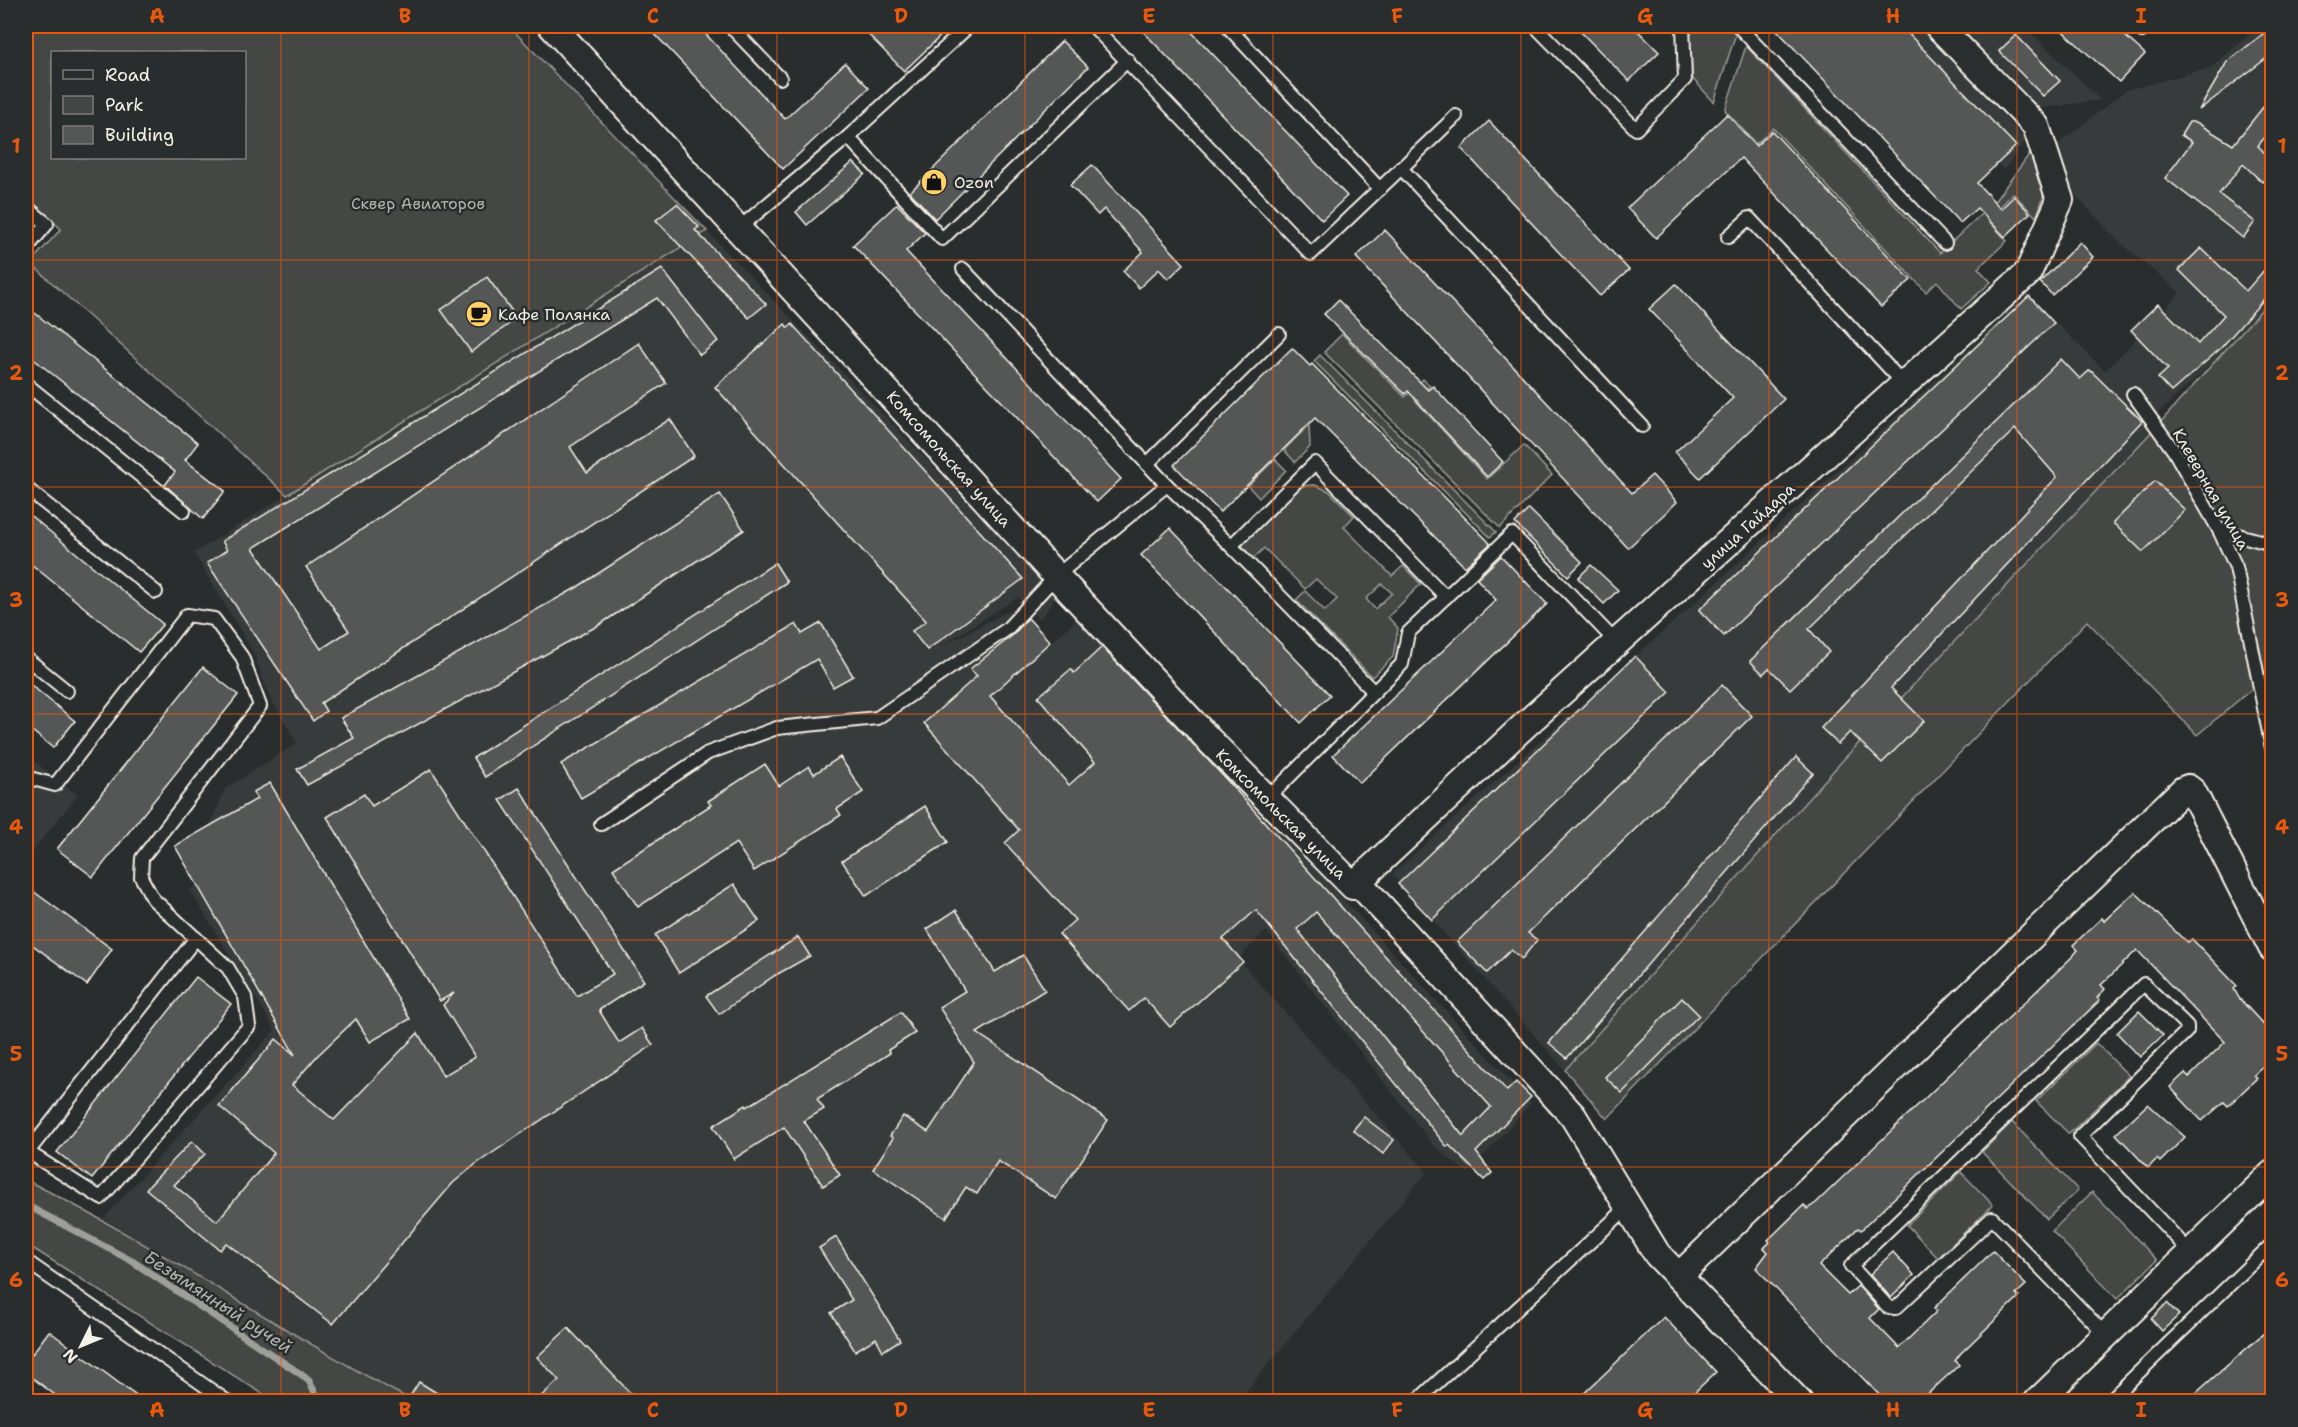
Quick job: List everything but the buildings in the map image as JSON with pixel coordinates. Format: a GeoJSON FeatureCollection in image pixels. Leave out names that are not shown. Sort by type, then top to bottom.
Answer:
{"type":"FeatureCollection","features":[{"type":"Feature","properties":{"kind":"street","name":"Комсомольская улица"},"geometry":{"type":"LineString","coordinates":[[552,26],[1056,576],[1267,799],[1356,884],[1573,1116],[1657,1254],[1799,1401]]}},
{"type":"Feature","properties":{"kind":"street","name":"улица Гайдара"},"geometry":{"type":"LineString","coordinates":[[1356,884],[1616,642],[2028,273],[2060,201],[2036,126],[1938,26]]}},
{"type":"Feature","properties":{"kind":"street"},"geometry":{"type":"LineString","coordinates":[[1678,1276],[2183,790],[2188,788],[2193,792],[2272,948]]}},
{"type":"Feature","properties":{"kind":"street"},"geometry":{"type":"LineString","coordinates":[[2037,1401],[2272,1174]]}},
{"type":"Feature","properties":{"kind":"lane"},"geometry":{"type":"LineString","coordinates":[[730,26],[780,78]]}},
{"type":"Feature","properties":{"kind":"lane"},"geometry":{"type":"LineString","coordinates":[[738,229],[848,137],[969,26]]}},
{"type":"Feature","properties":{"kind":"lane"},"geometry":{"type":"LineString","coordinates":[[1093,26],[1128,60],[1311,254],[1456,116]]}},
{"type":"Feature","properties":{"kind":"lane"},"geometry":{"type":"LineString","coordinates":[[1227,26],[1380,189]]}},
{"type":"Feature","properties":{"kind":"lane"},"geometry":{"type":"LineString","coordinates":[[1535,26],[1636,129],[1685,79],[1683,26]]}},
{"type":"Feature","properties":{"kind":"lane"},"geometry":{"type":"LineString","coordinates":[[1738,26],[1945,243]]}},
{"type":"Feature","properties":{"kind":"lane"},"geometry":{"type":"LineString","coordinates":[[848,137],[942,239],[1128,60]]}},
{"type":"Feature","properties":{"kind":"lane"},"geometry":{"type":"LineString","coordinates":[[1401,168],[1642,426]]}},
{"type":"Feature","properties":{"kind":"lane"},"geometry":{"type":"LineString","coordinates":[[26,207],[47,224],[26,249]]}},
{"type":"Feature","properties":{"kind":"lane"},"geometry":{"type":"LineString","coordinates":[[1728,237],[1749,218],[1905,385]]}},
{"type":"Feature","properties":{"kind":"lane"},"geometry":{"type":"LineString","coordinates":[[963,269],[1147,465],[1231,546],[1374,692]]}},
{"type":"Feature","properties":{"kind":"lane"},"geometry":{"type":"LineString","coordinates":[[1147,465],[1279,334]]}},
{"type":"Feature","properties":{"kind":"lane"},"geometry":{"type":"LineString","coordinates":[[26,384],[184,511]]}},
{"type":"Feature","properties":{"kind":"lane","name":"Клеверная улица"},"geometry":{"type":"LineString","coordinates":[[2133,394],[2174,451],[2219,530],[2236,567],[2272,748]]}},
{"type":"Feature","properties":{"kind":"lane"},"geometry":{"type":"LineString","coordinates":[[1231,546],[1315,463],[1446,597]]}},
{"type":"Feature","properties":{"kind":"lane"},"geometry":{"type":"LineString","coordinates":[[601,824],[708,753],[777,728],[876,718],[1007,629],[1056,576],[1167,485]]}},
{"type":"Feature","properties":{"kind":"lane"},"geometry":{"type":"LineString","coordinates":[[26,488],[156,592]]}},
{"type":"Feature","properties":{"kind":"lane"},"geometry":{"type":"LineString","coordinates":[[2219,530],[2272,544]]}},
{"type":"Feature","properties":{"kind":"lane"},"geometry":{"type":"LineString","coordinates":[[1267,799],[1402,664],[1408,633],[1512,534],[1616,642]]}},
{"type":"Feature","properties":{"kind":"lane"},"geometry":{"type":"LineString","coordinates":[[26,777],[55,785],[187,615],[214,619],[242,657],[260,706],[142,858],[141,877],[153,898],[196,938],[228,968],[245,997],[249,1026],[101,1198],[27,1153],[196,938]]}},
{"type":"Feature","properties":{"kind":"lane"},"geometry":{"type":"LineString","coordinates":[[26,658],[67,691]]}},
{"type":"Feature","properties":{"kind":"lane"},"geometry":{"type":"LineString","coordinates":[[2106,1335],[1992,1218],[1896,1308],[1889,1308],[1851,1266],[2144,984],[2187,1026],[2187,1031],[2080,1136],[2191,1253]]}},
{"type":"Feature","properties":{"kind":"lane"},"geometry":{"type":"LineString","coordinates":[[1416,1401],[1629,1206]]}},
{"type":"Feature","properties":{"kind":"lane"},"geometry":{"type":"LineString","coordinates":[[2108,1401],[2272,1244]]}},
{"type":"Feature","properties":{"kind":"lane"},"geometry":{"type":"LineString","coordinates":[[26,1261],[228,1401]]}},
{"type":"Feature","properties":{"kind":"shaded area"},"geometry":{"type":"Polygon","coordinates":[[[1867,26],[1919,26],[2026,140],[2004,170],[1867,26]]]}},
{"type":"Feature","properties":{"kind":"shaded area"},"geometry":{"type":"Polygon","coordinates":[[[1956,26],[2024,26],[2101,100],[2036,109],[1956,26]]]}},
{"type":"Feature","properties":{"kind":"shaded area"},"geometry":{"type":"Polygon","coordinates":[[[2260,26],[2272,26],[2272,298],[2221,355],[2153,418],[2158,425],[1844,760],[1565,1070],[1392,874],[1688,609],[2028,295],[2105,371],[2180,293],[2117,240],[2041,158],[2126,90],[2210,68],[2260,26]]]}},
{"type":"Feature","properties":{"kind":"shaded area"},"geometry":{"type":"Polygon","coordinates":[[[707,231],[1057,595],[1040,620],[1018,597],[940,647],[1012,609],[1038,632],[1006,681],[1082,615],[1531,1103],[1468,1173],[1434,1146],[1266,931],[1238,959],[1427,1172],[1238,1401],[413,1401],[357,1372],[103,1219],[275,1030],[190,890],[234,864],[210,825],[225,789],[297,743],[270,698],[254,654],[194,553],[707,231]]]}},
{"type":"Feature","properties":{"kind":"shaded area"},"geometry":{"type":"Polygon","coordinates":[[[26,755],[78,795],[26,859],[26,755]]]}},
{"type":"Feature","properties":{"kind":"green space","name":"Сквер Авиаторов"},"geometry":{"type":"Polygon","coordinates":[[[26,26],[509,26],[707,231],[287,495],[30,263],[61,229],[26,195],[26,26]]]}},
{"type":"Feature","properties":{"kind":"green space"},"geometry":{"type":"Polygon","coordinates":[[[1694,26],[1728,26],[1736,33],[1714,102],[1692,78],[1690,36],[1694,26]]]}},
{"type":"Feature","properties":{"kind":"green space"},"geometry":{"type":"Polygon","coordinates":[[[1746,46],[1940,253],[1994,202],[2031,152],[2043,176],[2043,199],[2036,217],[2013,193],[1988,220],[2007,241],[1978,268],[1991,282],[1961,309],[1937,281],[1926,292],[1773,128],[1756,144],[1725,110],[1746,46]]]}},
{"type":"Feature","properties":{"kind":"green space"},"geometry":{"type":"Polygon","coordinates":[[[2272,298],[2272,672],[2197,735],[2087,621],[1607,1119],[1565,1070],[1843,760],[2158,425],[2272,298]]]}},
{"type":"Feature","properties":{"kind":"green space"},"geometry":{"type":"Polygon","coordinates":[[[1342,334],[1405,397],[1423,379],[1430,386],[1415,400],[1487,479],[1524,445],[1552,475],[1500,528],[1324,352],[1342,334]]]}},
{"type":"Feature","properties":{"kind":"green space"},"geometry":{"type":"Polygon","coordinates":[[[1320,355],[1496,532],[1490,537],[1314,361],[1320,355]]]}},
{"type":"Feature","properties":{"kind":"green space"},"geometry":{"type":"Polygon","coordinates":[[[1309,425],[1310,447],[1295,462],[1284,450],[1309,425]]]}},
{"type":"Feature","properties":{"kind":"green space"},"geometry":{"type":"Polygon","coordinates":[[[1275,459],[1286,470],[1259,498],[1248,486],[1275,459]]]}},
{"type":"Feature","properties":{"kind":"green space"},"geometry":{"type":"Polygon","coordinates":[[[1315,485],[1329,491],[1354,516],[1344,527],[1392,576],[1403,566],[1421,584],[1388,617],[1398,628],[1393,657],[1372,677],[1296,600],[1305,591],[1325,611],[1337,599],[1316,579],[1305,589],[1264,548],[1253,559],[1242,545],[1244,539],[1298,486],[1315,485]],[[1382,584],[1366,599],[1375,609],[1392,593],[1382,584]]]}},
{"type":"Feature","properties":{"kind":"green space"},"geometry":{"type":"Polygon","coordinates":[[[2096,1043],[2129,1076],[2069,1134],[2036,1101],[2096,1043]]]}},
{"type":"Feature","properties":{"kind":"green space"},"geometry":{"type":"Polygon","coordinates":[[[2012,1122],[2078,1190],[2047,1219],[1982,1152],[2012,1122]]]}},
{"type":"Feature","properties":{"kind":"green space"},"geometry":{"type":"Polygon","coordinates":[[[1961,1172],[1993,1205],[1938,1258],[1907,1225],[1961,1172]]]}},
{"type":"Feature","properties":{"kind":"green space"},"geometry":{"type":"Polygon","coordinates":[[[32,1183],[129,1235],[317,1348],[413,1401],[274,1401],[26,1244],[26,1190],[32,1183]]]}},
{"type":"Feature","properties":{"kind":"green space"},"geometry":{"type":"Polygon","coordinates":[[[2092,1192],[2157,1260],[2117,1299],[2052,1231],[2092,1192]]]}},
{"type":"Feature","properties":{"kind":"waterway","name":"Безымянный ручей"},"geometry":{"type":"LineString","coordinates":[[26,1205],[132,1261],[308,1379],[320,1402]]}},
{"type":"Feature","properties":{"kind":"place","name":"Ozon"},"geometry":{"type":"Point","coordinates":[934,182]}},
{"type":"Feature","properties":{"kind":"place","name":"Кафе Полянка"},"geometry":{"type":"Point","coordinates":[479,314]}}]}
